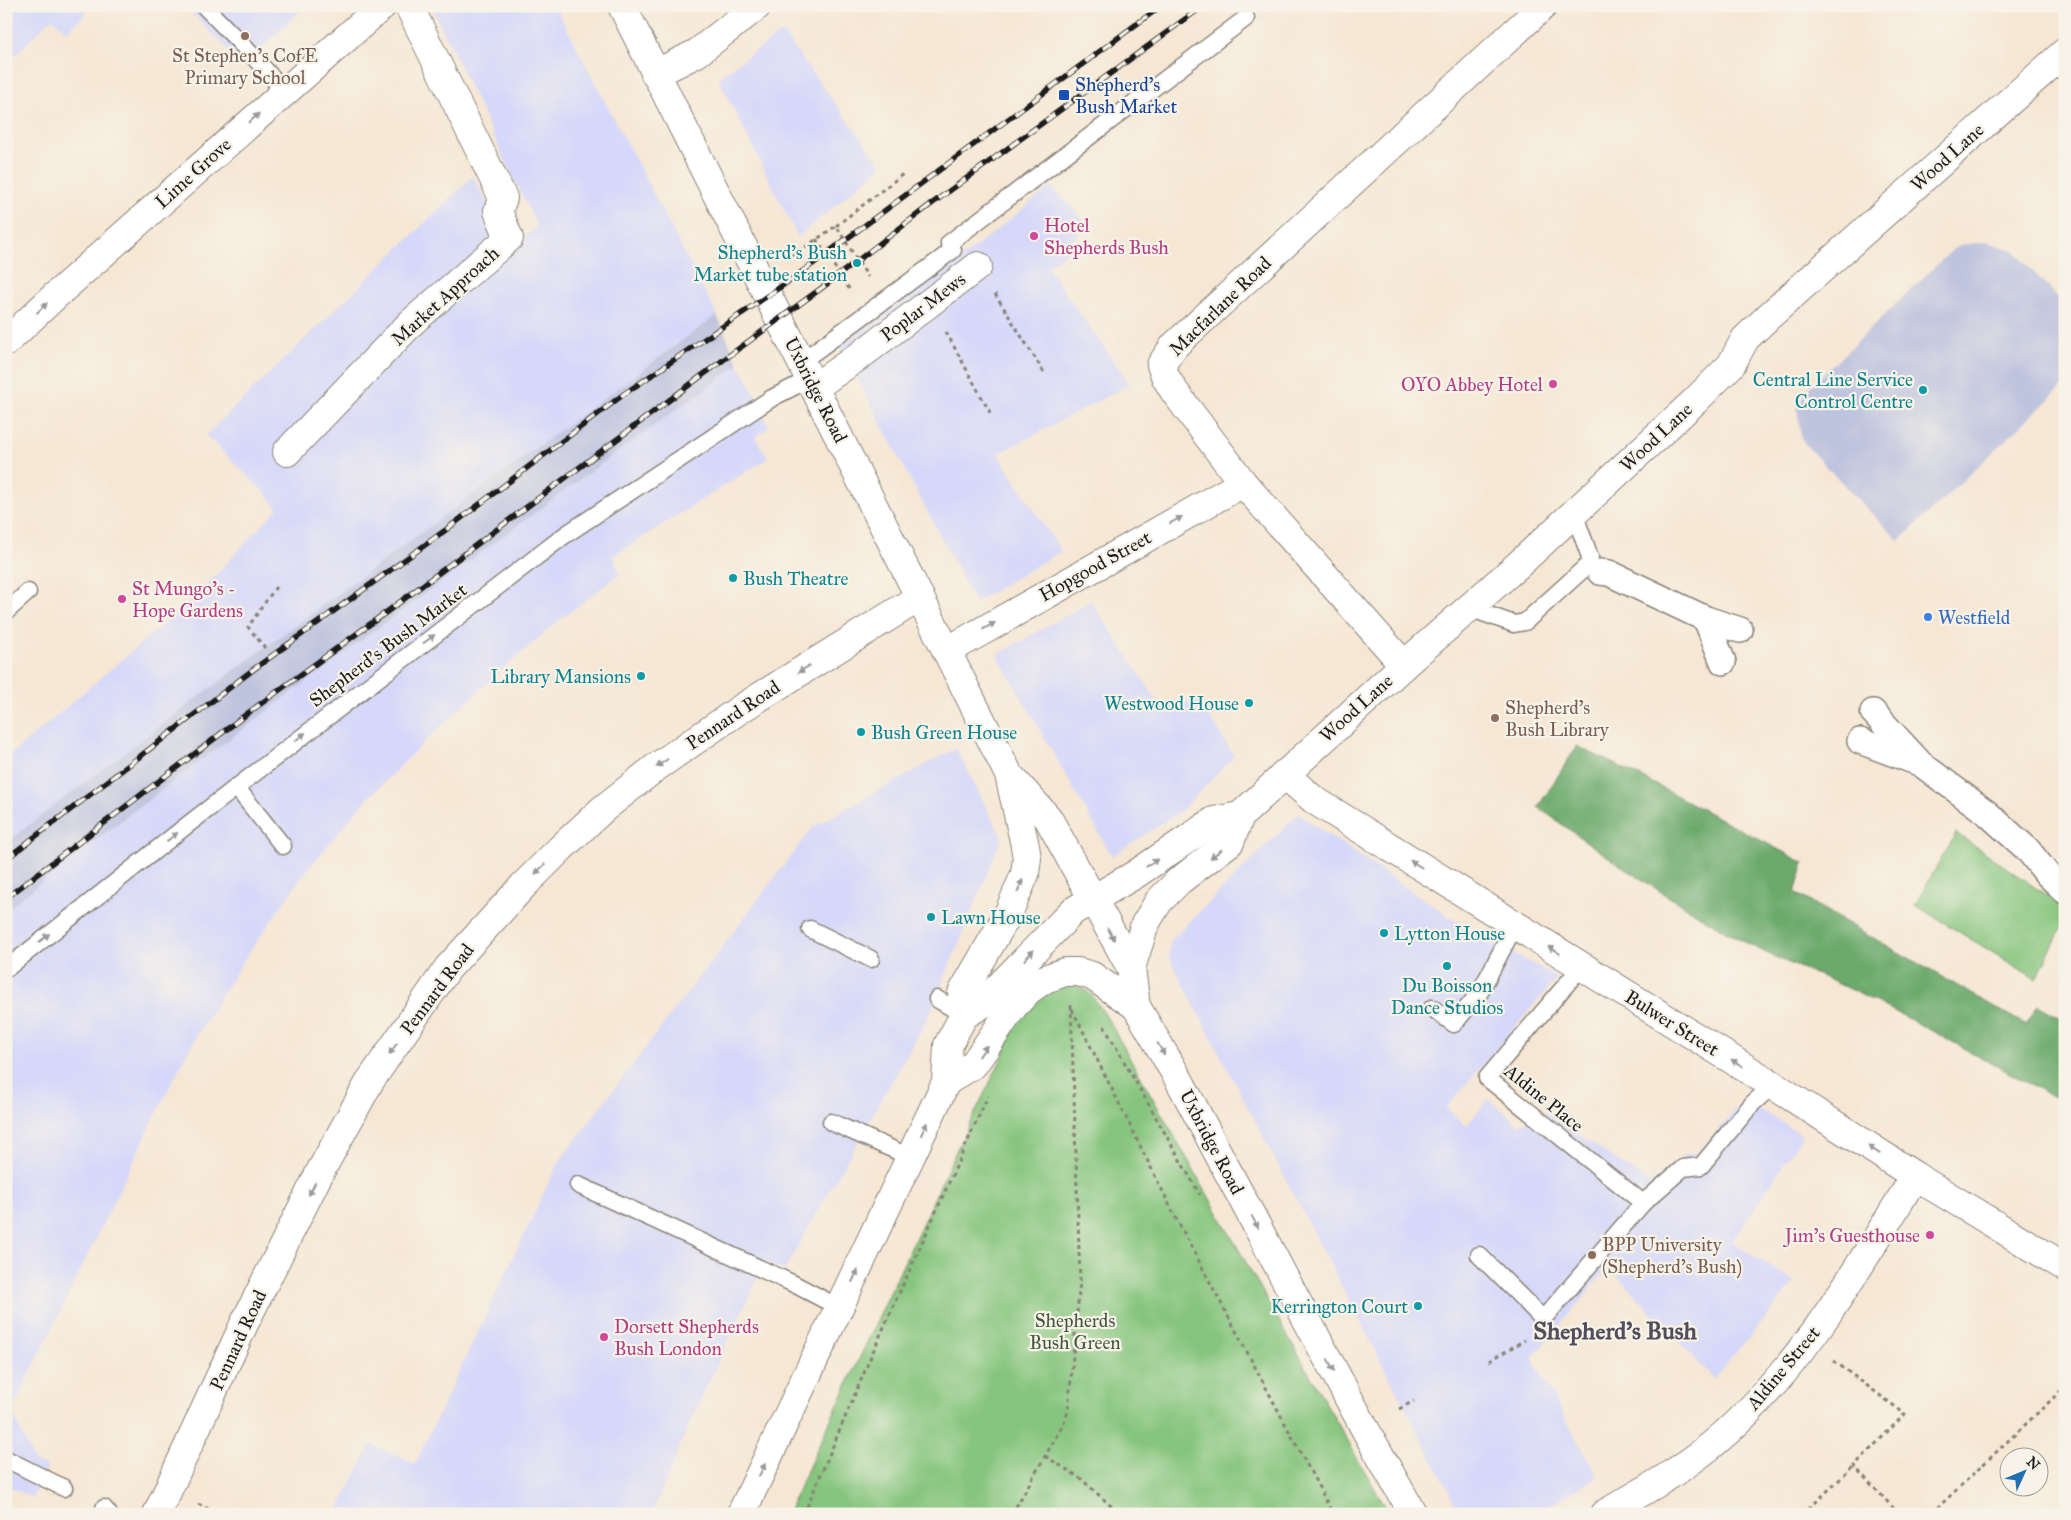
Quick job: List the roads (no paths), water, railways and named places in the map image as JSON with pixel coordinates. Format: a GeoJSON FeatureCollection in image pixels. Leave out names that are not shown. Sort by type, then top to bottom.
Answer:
{"type":"FeatureCollection","features":[{"type":"Feature","properties":{"kind":"street","name":"Lime Grove"},"geometry":{"type":"LineString","coordinates":[[6,342],[284,91],[382,6]]}},
{"type":"Feature","properties":{"kind":"street","name":"Market Approach"},"geometry":{"type":"LineString","coordinates":[[287,452],[412,322],[509,238],[498,211],[503,198],[409,6]]}},
{"type":"Feature","properties":{"kind":"street","name":"Uxbridge Road"},"geometry":{"type":"LineString","coordinates":[[622,6],[1009,775],[1027,858],[1024,874],[1008,914],[962,993],[964,1015]]}},
{"type":"Feature","properties":{"kind":"street"},"geometry":{"type":"LineString","coordinates":[[655,74],[697,53],[757,6]]}},
{"type":"Feature","properties":{"kind":"street","name":"Macfarlane Road"},"geometry":{"type":"LineString","coordinates":[[1404,665],[1243,482],[1174,391],[1161,365],[1174,346],[1543,6]]}},
{"type":"Feature","properties":{"kind":"street","name":"Wood Lane"},"geometry":{"type":"LineString","coordinates":[[1131,968],[1146,924],[1159,901],[1179,881],[1230,842],[1240,816],[1404,665],[1574,513],[1731,365],[1745,339],[1756,328],[2065,52]]}},
{"type":"Feature","properties":{"kind":"street","name":"Poplar Mews"},"geometry":{"type":"LineString","coordinates":[[809,375],[862,354],[978,266]]}},
{"type":"Feature","properties":{"kind":"street","name":"Hopgood Street"},"geometry":{"type":"LineString","coordinates":[[947,651],[1243,482]]}},
{"type":"Feature","properties":{"kind":"street"},"geometry":{"type":"LineString","coordinates":[[1600,572],[1609,573],[1706,620],[1740,630]]}},
{"type":"Feature","properties":{"kind":"street","name":"Pennard Road"},"geometry":{"type":"LineString","coordinates":[[157,1514],[245,1322],[320,1172],[370,1081],[448,968],[524,885],[561,848],[603,809],[655,768],[742,708],[920,597]]}},
{"type":"Feature","properties":{"kind":"street"},"geometry":{"type":"LineString","coordinates":[[1706,620],[1723,662]]}},
{"type":"Feature","properties":{"kind":"street"},"geometry":{"type":"LineString","coordinates":[[1873,712],[1921,764],[1987,813],[2028,850],[2047,874],[2065,891]]}},
{"type":"Feature","properties":{"kind":"street"},"geometry":{"type":"LineString","coordinates":[[1860,740],[1921,764]]}},
{"type":"Feature","properties":{"kind":"street","name":"Bulwer Street"},"geometry":{"type":"LineString","coordinates":[[1284,774],[1314,800],[1773,1085],[1915,1176],[2065,1267]]}},
{"type":"Feature","properties":{"kind":"street","name":"Uxbridge Road"},"geometry":{"type":"LineString","coordinates":[[1009,775],[1048,818],[1131,968],[1136,1006],[1178,1078],[1360,1420],[1413,1514]]}},
{"type":"Feature","properties":{"kind":"street"},"geometry":{"type":"LineString","coordinates":[[741,1514],[946,1082],[948,1045],[964,1015],[980,1005],[1073,911],[1136,874],[1214,821],[1240,816]]}},
{"type":"Feature","properties":{"kind":"street"},"geometry":{"type":"LineString","coordinates":[[946,1082],[974,1064],[1013,1007],[1028,990],[1045,979],[1065,972],[1078,972],[1092,976],[1136,1006]]}},
{"type":"Feature","properties":{"kind":"street","name":"Aldine Street"},"geometry":{"type":"LineString","coordinates":[[1604,1514],[1677,1472],[1713,1444],[1754,1406],[1788,1366],[1828,1313],[1915,1176]]}},
{"type":"Feature","properties":{"kind":"lane"},"geometry":{"type":"LineString","coordinates":[[204,6],[284,91]]}},
{"type":"Feature","properties":{"kind":"lane","name":"Shepherd's Bush Market"},"geometry":{"type":"LineString","coordinates":[[6,969],[236,787],[565,535],[809,375],[953,250],[950,243],[1246,18]]}},
{"type":"Feature","properties":{"kind":"lane"},"geometry":{"type":"LineString","coordinates":[[1469,608],[1514,624],[1525,622],[1589,564],[1590,557],[1574,513]]}},
{"type":"Feature","properties":{"kind":"lane"},"geometry":{"type":"LineString","coordinates":[[6,612],[28,592]]}},
{"type":"Feature","properties":{"kind":"lane"},"geometry":{"type":"LineString","coordinates":[[236,787],[283,846]]}},
{"type":"Feature","properties":{"kind":"lane"},"geometry":{"type":"LineString","coordinates":[[1432,1008],[1454,1024],[1480,992],[1515,925]]}},
{"type":"Feature","properties":{"kind":"lane"},"geometry":{"type":"LineString","coordinates":[[810,929],[871,959]]}},
{"type":"Feature","properties":{"kind":"lane","name":"Aldine Place"},"geometry":{"type":"LineString","coordinates":[[1582,966],[1487,1078],[1643,1203]]}},
{"type":"Feature","properties":{"kind":"lane"},"geometry":{"type":"LineString","coordinates":[[937,999],[964,1015]]}},
{"type":"Feature","properties":{"kind":"lane"},"geometry":{"type":"LineString","coordinates":[[1479,1255],[1543,1319],[1643,1203],[1683,1168],[1701,1166],[1752,1104],[1773,1085]]}},
{"type":"Feature","properties":{"kind":"lane"},"geometry":{"type":"LineString","coordinates":[[831,1122],[910,1157]]}},
{"type":"Feature","properties":{"kind":"lane"},"geometry":{"type":"LineString","coordinates":[[578,1186],[794,1284],[840,1308]]}},
{"type":"Feature","properties":{"kind":"lane"},"geometry":{"type":"LineString","coordinates":[[6,1459],[64,1488]]}},
{"type":"Feature","properties":{"kind":"railway"},"geometry":{"type":"LineString","coordinates":[[6,859],[254,669],[447,529],[624,394],[795,277],[1161,6]]}},
{"type":"Feature","properties":{"kind":"railway"},"geometry":{"type":"LineString","coordinates":[[6,898],[248,713],[823,287],[930,205],[1203,6]]}},
{"type":"Feature","properties":{"kind":"place","name":"St Stephen's CofE Primary School"},"geometry":{"type":"Point","coordinates":[245,36]}},
{"type":"Feature","properties":{"kind":"place","name":"Shepherd's Bush Market"},"geometry":{"type":"Point","coordinates":[1064,95]}},
{"type":"Feature","properties":{"kind":"place","name":"Hotel Shepherds Bush"},"geometry":{"type":"Point","coordinates":[1034,236]}},
{"type":"Feature","properties":{"kind":"place","name":"Shepherd's Bush Market tube station"},"geometry":{"type":"Point","coordinates":[857,263]}},
{"type":"Feature","properties":{"kind":"place","name":"OYO Abbey Hotel"},"geometry":{"type":"Point","coordinates":[1553,384]}},
{"type":"Feature","properties":{"kind":"place","name":"Central Line Service Control Centre"},"geometry":{"type":"Point","coordinates":[1923,390]}},
{"type":"Feature","properties":{"kind":"place","name":"Bush Theatre"},"geometry":{"type":"Point","coordinates":[733,578]}},
{"type":"Feature","properties":{"kind":"place","name":"St Mungo's - Hope Gardens"},"geometry":{"type":"Point","coordinates":[122,599]}},
{"type":"Feature","properties":{"kind":"place","name":"Westfield"},"geometry":{"type":"Point","coordinates":[1928,617]}},
{"type":"Feature","properties":{"kind":"place","name":"Library Mansions"},"geometry":{"type":"Point","coordinates":[641,676]}},
{"type":"Feature","properties":{"kind":"place","name":"Westwood House"},"geometry":{"type":"Point","coordinates":[1249,703]}},
{"type":"Feature","properties":{"kind":"place","name":"Shepherd's Bush Library"},"geometry":{"type":"Point","coordinates":[1495,718]}},
{"type":"Feature","properties":{"kind":"place","name":"Bush Green House"},"geometry":{"type":"Point","coordinates":[861,732]}},
{"type":"Feature","properties":{"kind":"place","name":"Lawn House"},"geometry":{"type":"Point","coordinates":[931,917]}},
{"type":"Feature","properties":{"kind":"place","name":"Lytton House"},"geometry":{"type":"Point","coordinates":[1384,933]}},
{"type":"Feature","properties":{"kind":"place","name":"Du Boisson Dance Studios"},"geometry":{"type":"Point","coordinates":[1447,966]}},
{"type":"Feature","properties":{"kind":"place","name":"Jim's Guesthouse"},"geometry":{"type":"Point","coordinates":[1930,1235]}},
{"type":"Feature","properties":{"kind":"place","name":"BPP University (Shepherd's Bush)"},"geometry":{"type":"Point","coordinates":[1592,1255]}},
{"type":"Feature","properties":{"kind":"place","name":"Kerrington Court"},"geometry":{"type":"Point","coordinates":[1418,1306]}},
{"type":"Feature","properties":{"kind":"place","name":"Dorsett Shepherds Bush London"},"geometry":{"type":"Point","coordinates":[604,1337]}},
{"type":"Feature","properties":{"kind":"district","name":"Shepherd's Bush"},"geometry":{"type":"Point","coordinates":[1615,1331]}},
{"type":"Feature","properties":{"kind":"park label","name":"Shepherds Bush Green"},"geometry":{"type":"Point","coordinates":[1075,1331]}}]}
